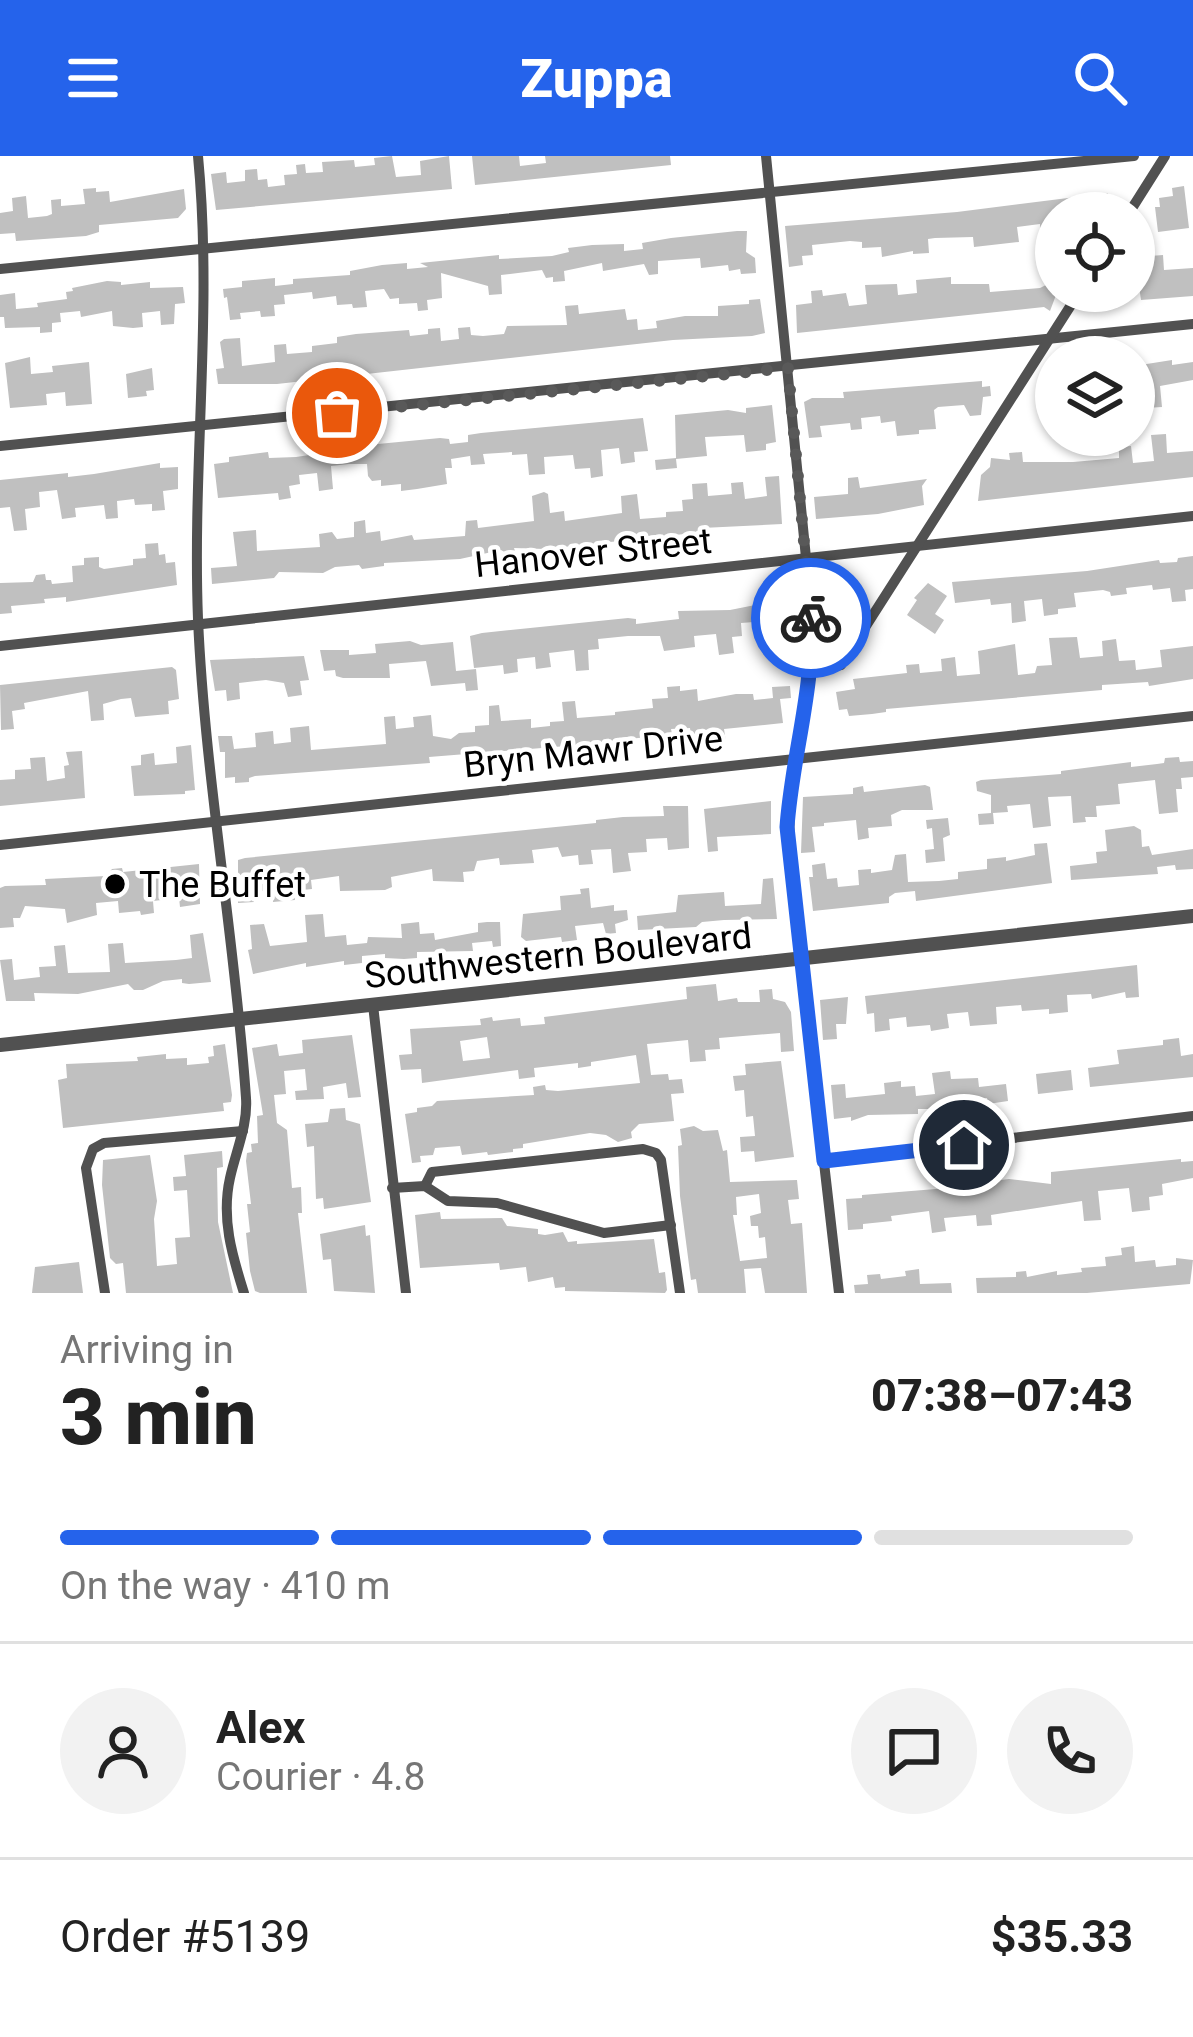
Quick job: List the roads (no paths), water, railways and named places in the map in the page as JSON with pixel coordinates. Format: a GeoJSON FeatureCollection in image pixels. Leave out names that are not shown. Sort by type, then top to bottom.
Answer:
{"type":"FeatureCollection","features":[{"type":"Feature","properties":{"kind":"street"},"geometry":{"type":"LineString","coordinates":[[199,156],[206,249],[199,625],[246,1103],[229,1184],[228,1244],[244,1293]]}},
{"type":"Feature","properties":{"kind":"street"},"geometry":{"type":"LineString","coordinates":[[766,156],[807,558],[812,670],[787,827],[838,1293]]}},
{"type":"Feature","properties":{"kind":"street"},"geometry":{"type":"LineString","coordinates":[[0,269],[1134,156]]}},
{"type":"Feature","properties":{"kind":"street"},"geometry":{"type":"LineString","coordinates":[[1143,192],[1165,156]]}},
{"type":"Feature","properties":{"kind":"street"},"geometry":{"type":"LineString","coordinates":[[1077,336],[1193,324]]}},
{"type":"Feature","properties":{"kind":"street"},"geometry":{"type":"LineString","coordinates":[[0,446],[1035,340]]}},
{"type":"Feature","properties":{"kind":"street"},"geometry":{"type":"LineString","coordinates":[[812,670],[841,665],[1035,359]]}},
{"type":"Feature","properties":{"kind":"street","name":"Hanover Street"},"geometry":{"type":"LineString","coordinates":[[0,646],[1193,516]]}},
{"type":"Feature","properties":{"kind":"street","name":"Bryn Mawr Drive"},"geometry":{"type":"LineString","coordinates":[[0,845],[1193,716]]}},
{"type":"Feature","properties":{"kind":"street","name":"Southwestern Boulevard"},"geometry":{"type":"LineString","coordinates":[[0,1045],[1193,916]]}},
{"type":"Feature","properties":{"kind":"street"},"geometry":{"type":"LineString","coordinates":[[373,1005],[406,1293]]}},
{"type":"Feature","properties":{"kind":"street"},"geometry":{"type":"LineString","coordinates":[[824,1161],[1193,1116]]}},
{"type":"Feature","properties":{"kind":"street"},"geometry":{"type":"LineString","coordinates":[[105,1293],[86,1168],[93,1149],[104,1144],[243,1131]]}},
{"type":"Feature","properties":{"kind":"street"},"geometry":{"type":"LineString","coordinates":[[425,1186],[432,1172],[643,1149],[656,1153],[661,1160],[680,1293]]}},
{"type":"Feature","properties":{"kind":"street"},"geometry":{"type":"LineString","coordinates":[[392,1188],[425,1186],[448,1201],[496,1203],[604,1234],[671,1226]]}},
{"type":"Feature","properties":{"kind":"place","name":"The Buffet"},"geometry":{"type":"Point","coordinates":[115,884]}}]}
